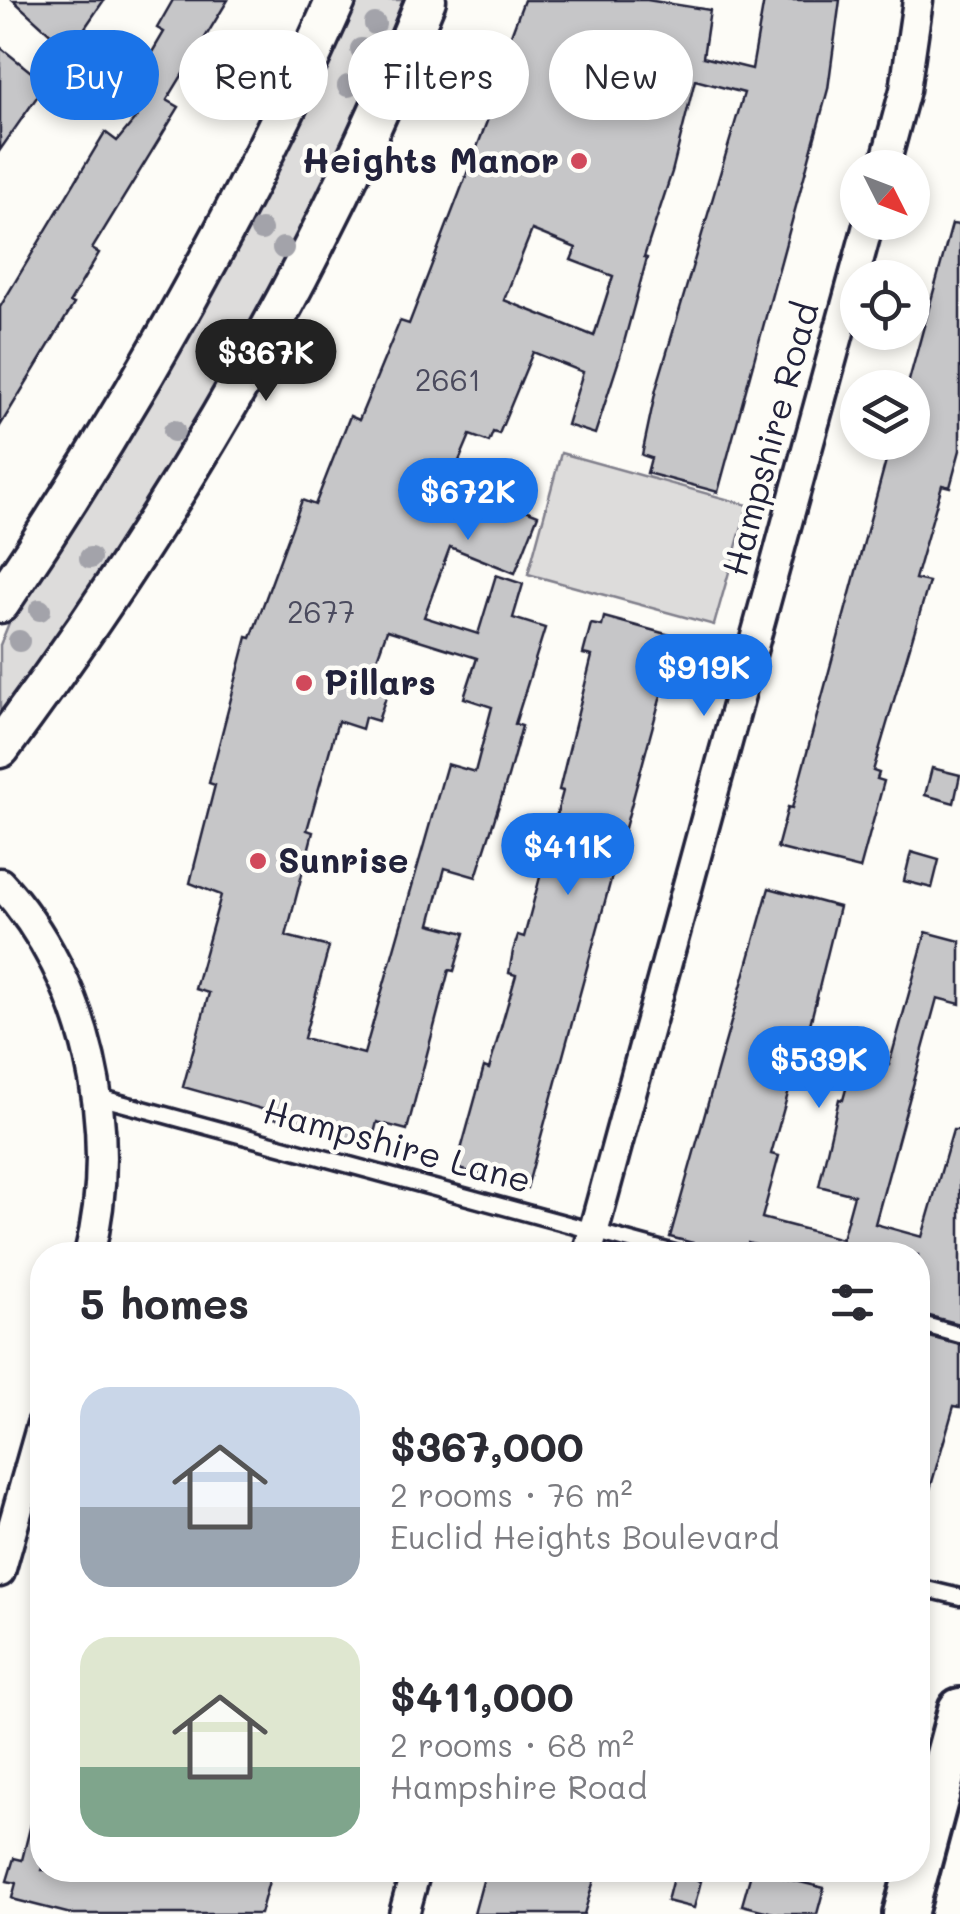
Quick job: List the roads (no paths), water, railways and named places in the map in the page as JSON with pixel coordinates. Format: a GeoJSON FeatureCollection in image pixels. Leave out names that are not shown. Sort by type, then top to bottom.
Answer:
{"type":"FeatureCollection","features":[{"type":"Feature","properties":{"kind":"main road"},"geometry":{"type":"LineString","coordinates":[[0,603],[80,484],[157,358],[229,226],[336,0]]}},
{"type":"Feature","properties":{"kind":"main road"},"geometry":{"type":"LineString","coordinates":[[0,748],[113,589],[225,407],[318,238],[426,0]]}},
{"type":"Feature","properties":{"kind":"main road"},"geometry":{"type":"LineString","coordinates":[[930,1820],[960,1710]]}},
{"type":"Feature","properties":{"kind":"main road"},"geometry":{"type":"LineString","coordinates":[[905,1914],[913,1882]]}},
{"type":"Feature","properties":{"kind":"street"},"geometry":{"type":"LineString","coordinates":[[889,150],[905,90],[918,0]]}},
{"type":"Feature","properties":{"kind":"street","name":"Hampshire Road"},"geometry":{"type":"LineString","coordinates":[[591,1242],[864,240]]}},
{"type":"Feature","properties":{"kind":"street"},"geometry":{"type":"LineString","coordinates":[[0,883],[46,942],[81,1028],[96,1096],[100,1189],[91,1242]]}},
{"type":"Feature","properties":{"kind":"street"},"geometry":{"type":"LineString","coordinates":[[0,1572],[30,1466]]}},
{"type":"Feature","properties":{"kind":"street"},"geometry":{"type":"LineString","coordinates":[[404,1914],[413,1882]]}},
{"type":"Feature","properties":{"kind":"lane","name":"Hampshire Lane"},"geometry":{"type":"LineString","coordinates":[[96,1096],[588,1242]]}},
{"type":"Feature","properties":{"kind":"lane"},"geometry":{"type":"LineString","coordinates":[[930,1326],[960,1335]]}},
{"type":"Feature","properties":{"kind":"lane"},"geometry":{"type":"LineString","coordinates":[[930,1590],[960,1597]]}},
{"type":"Feature","properties":{"kind":"place","name":"Heights Manor"},"geometry":{"type":"Point","coordinates":[579,161]}},
{"type":"Feature","properties":{"kind":"place","name":"Pillars"},"geometry":{"type":"Point","coordinates":[304,683]}},
{"type":"Feature","properties":{"kind":"place","name":"Sunrise"},"geometry":{"type":"Point","coordinates":[258,861]}}]}
